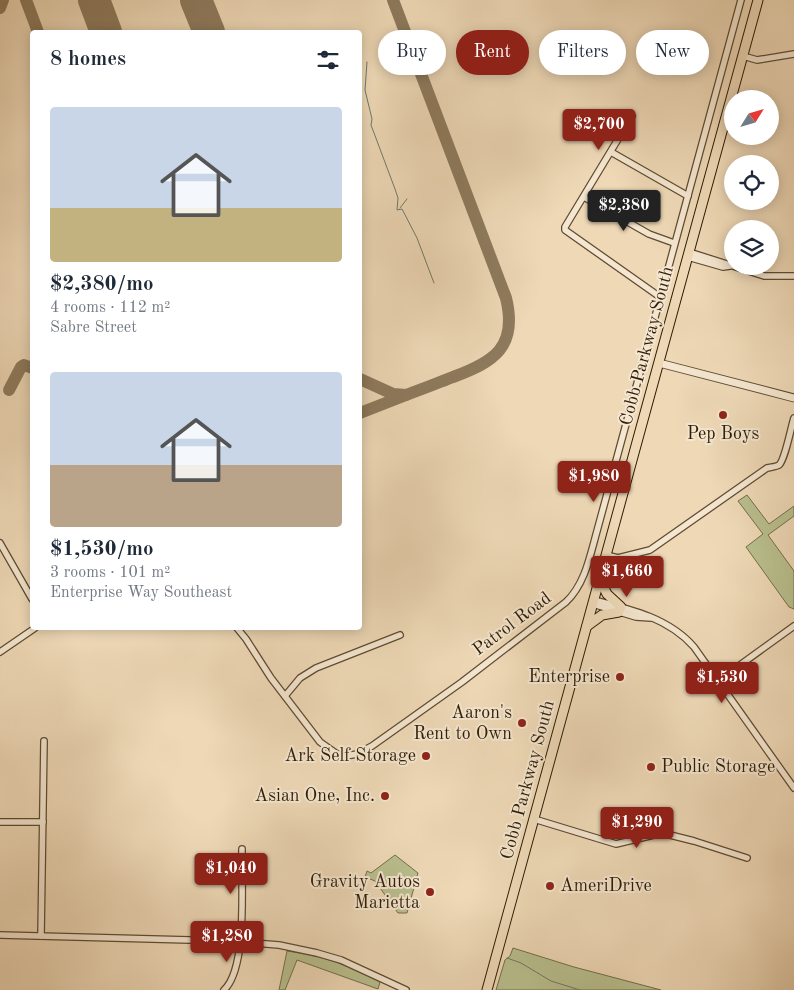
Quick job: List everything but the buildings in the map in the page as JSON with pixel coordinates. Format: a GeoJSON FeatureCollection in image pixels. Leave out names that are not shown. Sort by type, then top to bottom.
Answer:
{"type":"FeatureCollection","features":[{"type":"Feature","properties":{"kind":"main road","name":"Cobb Parkway South"},"geometry":{"type":"LineString","coordinates":[[487,990],[758,0]]}},
{"type":"Feature","properties":{"kind":"main road"},"geometry":{"type":"LineString","coordinates":[[587,626],[602,615],[620,610],[607,594],[600,580]]}},
{"type":"Feature","properties":{"kind":"street","name":"Patrol Road"},"geometry":{"type":"LineString","coordinates":[[238,630],[320,742],[337,754],[346,756],[357,754],[372,746],[462,682],[572,597],[577,591],[584,577],[597,531],[741,0]]}},
{"type":"Feature","properties":{"kind":"street"},"geometry":{"type":"LineString","coordinates":[[743,56],[757,60],[794,54]]}},
{"type":"Feature","properties":{"kind":"street"},"geometry":{"type":"LineString","coordinates":[[632,116],[565,227],[565,230],[660,297]]}},
{"type":"Feature","properties":{"kind":"street"},"geometry":{"type":"LineString","coordinates":[[610,152],[688,196]]}},
{"type":"Feature","properties":{"kind":"street"},"geometry":{"type":"LineString","coordinates":[[584,197],[649,234],[674,243]]}},
{"type":"Feature","properties":{"kind":"street"},"geometry":{"type":"LineString","coordinates":[[688,255],[723,267],[730,266],[764,276],[794,276]]}},
{"type":"Feature","properties":{"kind":"street"},"geometry":{"type":"LineString","coordinates":[[659,363],[794,398]]}},
{"type":"Feature","properties":{"kind":"street"},"geometry":{"type":"LineString","coordinates":[[606,555],[618,558],[641,554],[650,550],[767,468],[781,463],[794,418]]}},
{"type":"Feature","properties":{"kind":"street"},"geometry":{"type":"LineString","coordinates":[[0,543],[30,596]]}},
{"type":"Feature","properties":{"kind":"street"},"geometry":{"type":"LineString","coordinates":[[593,602],[636,617],[650,618],[674,628],[689,640],[794,788]]}},
{"type":"Feature","properties":{"kind":"street"},"geometry":{"type":"LineString","coordinates":[[718,681],[794,626]]}},
{"type":"Feature","properties":{"kind":"street"},"geometry":{"type":"LineString","coordinates":[[0,652],[32,630]]}},
{"type":"Feature","properties":{"kind":"street"},"geometry":{"type":"LineString","coordinates":[[286,696],[300,678],[316,668],[400,635]]}},
{"type":"Feature","properties":{"kind":"street"},"geometry":{"type":"LineString","coordinates":[[41,936],[44,741]]}},
{"type":"Feature","properties":{"kind":"street"},"geometry":{"type":"LineString","coordinates":[[534,819],[616,844],[662,833],[747,858]]}},
{"type":"Feature","properties":{"kind":"street"},"geometry":{"type":"LineString","coordinates":[[0,822],[43,822]]}},
{"type":"Feature","properties":{"kind":"street"},"geometry":{"type":"LineString","coordinates":[[224,990],[234,975],[241,941],[242,849]]}},
{"type":"Feature","properties":{"kind":"street"},"geometry":{"type":"LineString","coordinates":[[0,936],[241,941],[285,946],[317,953],[360,968],[406,990]]}},
{"type":"Feature","properties":{"kind":"green space"},"geometry":{"type":"Polygon","coordinates":[[[747,495],[769,524],[794,506],[794,516],[768,535],[794,571],[794,609],[789,607],[746,547],[763,534],[738,501],[747,495]]]}},
{"type":"Feature","properties":{"kind":"green space"},"geometry":{"type":"Polygon","coordinates":[[[625,814],[647,821],[656,829],[618,839],[625,814]]]}},
{"type":"Feature","properties":{"kind":"green space"},"geometry":{"type":"Polygon","coordinates":[[[395,855],[418,873],[407,913],[398,913],[375,881],[365,877],[367,871],[371,873],[395,855]]]}},
{"type":"Feature","properties":{"kind":"green space"},"geometry":{"type":"Polygon","coordinates":[[[513,948],[574,967],[661,990],[496,990],[505,960],[510,956],[513,948]]]}},
{"type":"Feature","properties":{"kind":"green space"},"geometry":{"type":"Polygon","coordinates":[[[287,951],[346,966],[380,982],[378,989],[297,960],[285,990],[279,990],[287,951]]]}},
{"type":"Feature","properties":{"kind":"waterway"},"geometry":{"type":"LineString","coordinates":[[367,62],[365,90],[372,119],[371,125],[398,198],[397,210],[402,209],[417,238],[434,283]]}},
{"type":"Feature","properties":{"kind":"waterway"},"geometry":{"type":"LineString","coordinates":[[400,208],[407,199]]}},
{"type":"Feature","properties":{"kind":"waterway"},"geometry":{"type":"LineString","coordinates":[[507,958],[521,963],[551,981],[580,990]]}},
{"type":"Feature","properties":{"kind":"taxiway"},"geometry":{"type":"LineString","coordinates":[[0,8],[3,0]]}},
{"type":"Feature","properties":{"kind":"taxiway"},"geometry":{"type":"LineString","coordinates":[[26,0],[37,30]]}},
{"type":"Feature","properties":{"kind":"taxiway"},"geometry":{"type":"LineString","coordinates":[[393,0],[506,298],[509,315],[509,329],[505,341],[491,358],[468,371],[406,395]]}},
{"type":"Feature","properties":{"kind":"taxiway"},"geometry":{"type":"LineString","coordinates":[[9,390],[21,367],[24,365],[30,367]]}},
{"type":"Feature","properties":{"kind":"taxiway"},"geometry":{"type":"LineString","coordinates":[[362,380],[393,394],[406,395],[362,412]]}},
{"type":"Feature","properties":{"kind":"runway"},"geometry":{"type":"LineString","coordinates":[[94,0],[105,30]]}},
{"type":"Feature","properties":{"kind":"runway"},"geometry":{"type":"LineString","coordinates":[[196,0],[208,30]]}},
{"type":"Feature","properties":{"kind":"place","name":"Pep Boys"},"geometry":{"type":"Point","coordinates":[723,415]}},
{"type":"Feature","properties":{"kind":"place","name":"Enterprise"},"geometry":{"type":"Point","coordinates":[620,677]}},
{"type":"Feature","properties":{"kind":"place","name":"Aaron's Rent to Own"},"geometry":{"type":"Point","coordinates":[522,723]}},
{"type":"Feature","properties":{"kind":"place","name":"Ark Self Storage"},"geometry":{"type":"Point","coordinates":[426,756]}},
{"type":"Feature","properties":{"kind":"place","name":"Public Storage"},"geometry":{"type":"Point","coordinates":[651,767]}},
{"type":"Feature","properties":{"kind":"place","name":"Asian One, Inc."},"geometry":{"type":"Point","coordinates":[385,796]}},
{"type":"Feature","properties":{"kind":"place","name":"AmeriDrive"},"geometry":{"type":"Point","coordinates":[550,886]}},
{"type":"Feature","properties":{"kind":"place","name":"Gravity Autos Marietta"},"geometry":{"type":"Point","coordinates":[430,892]}}]}
